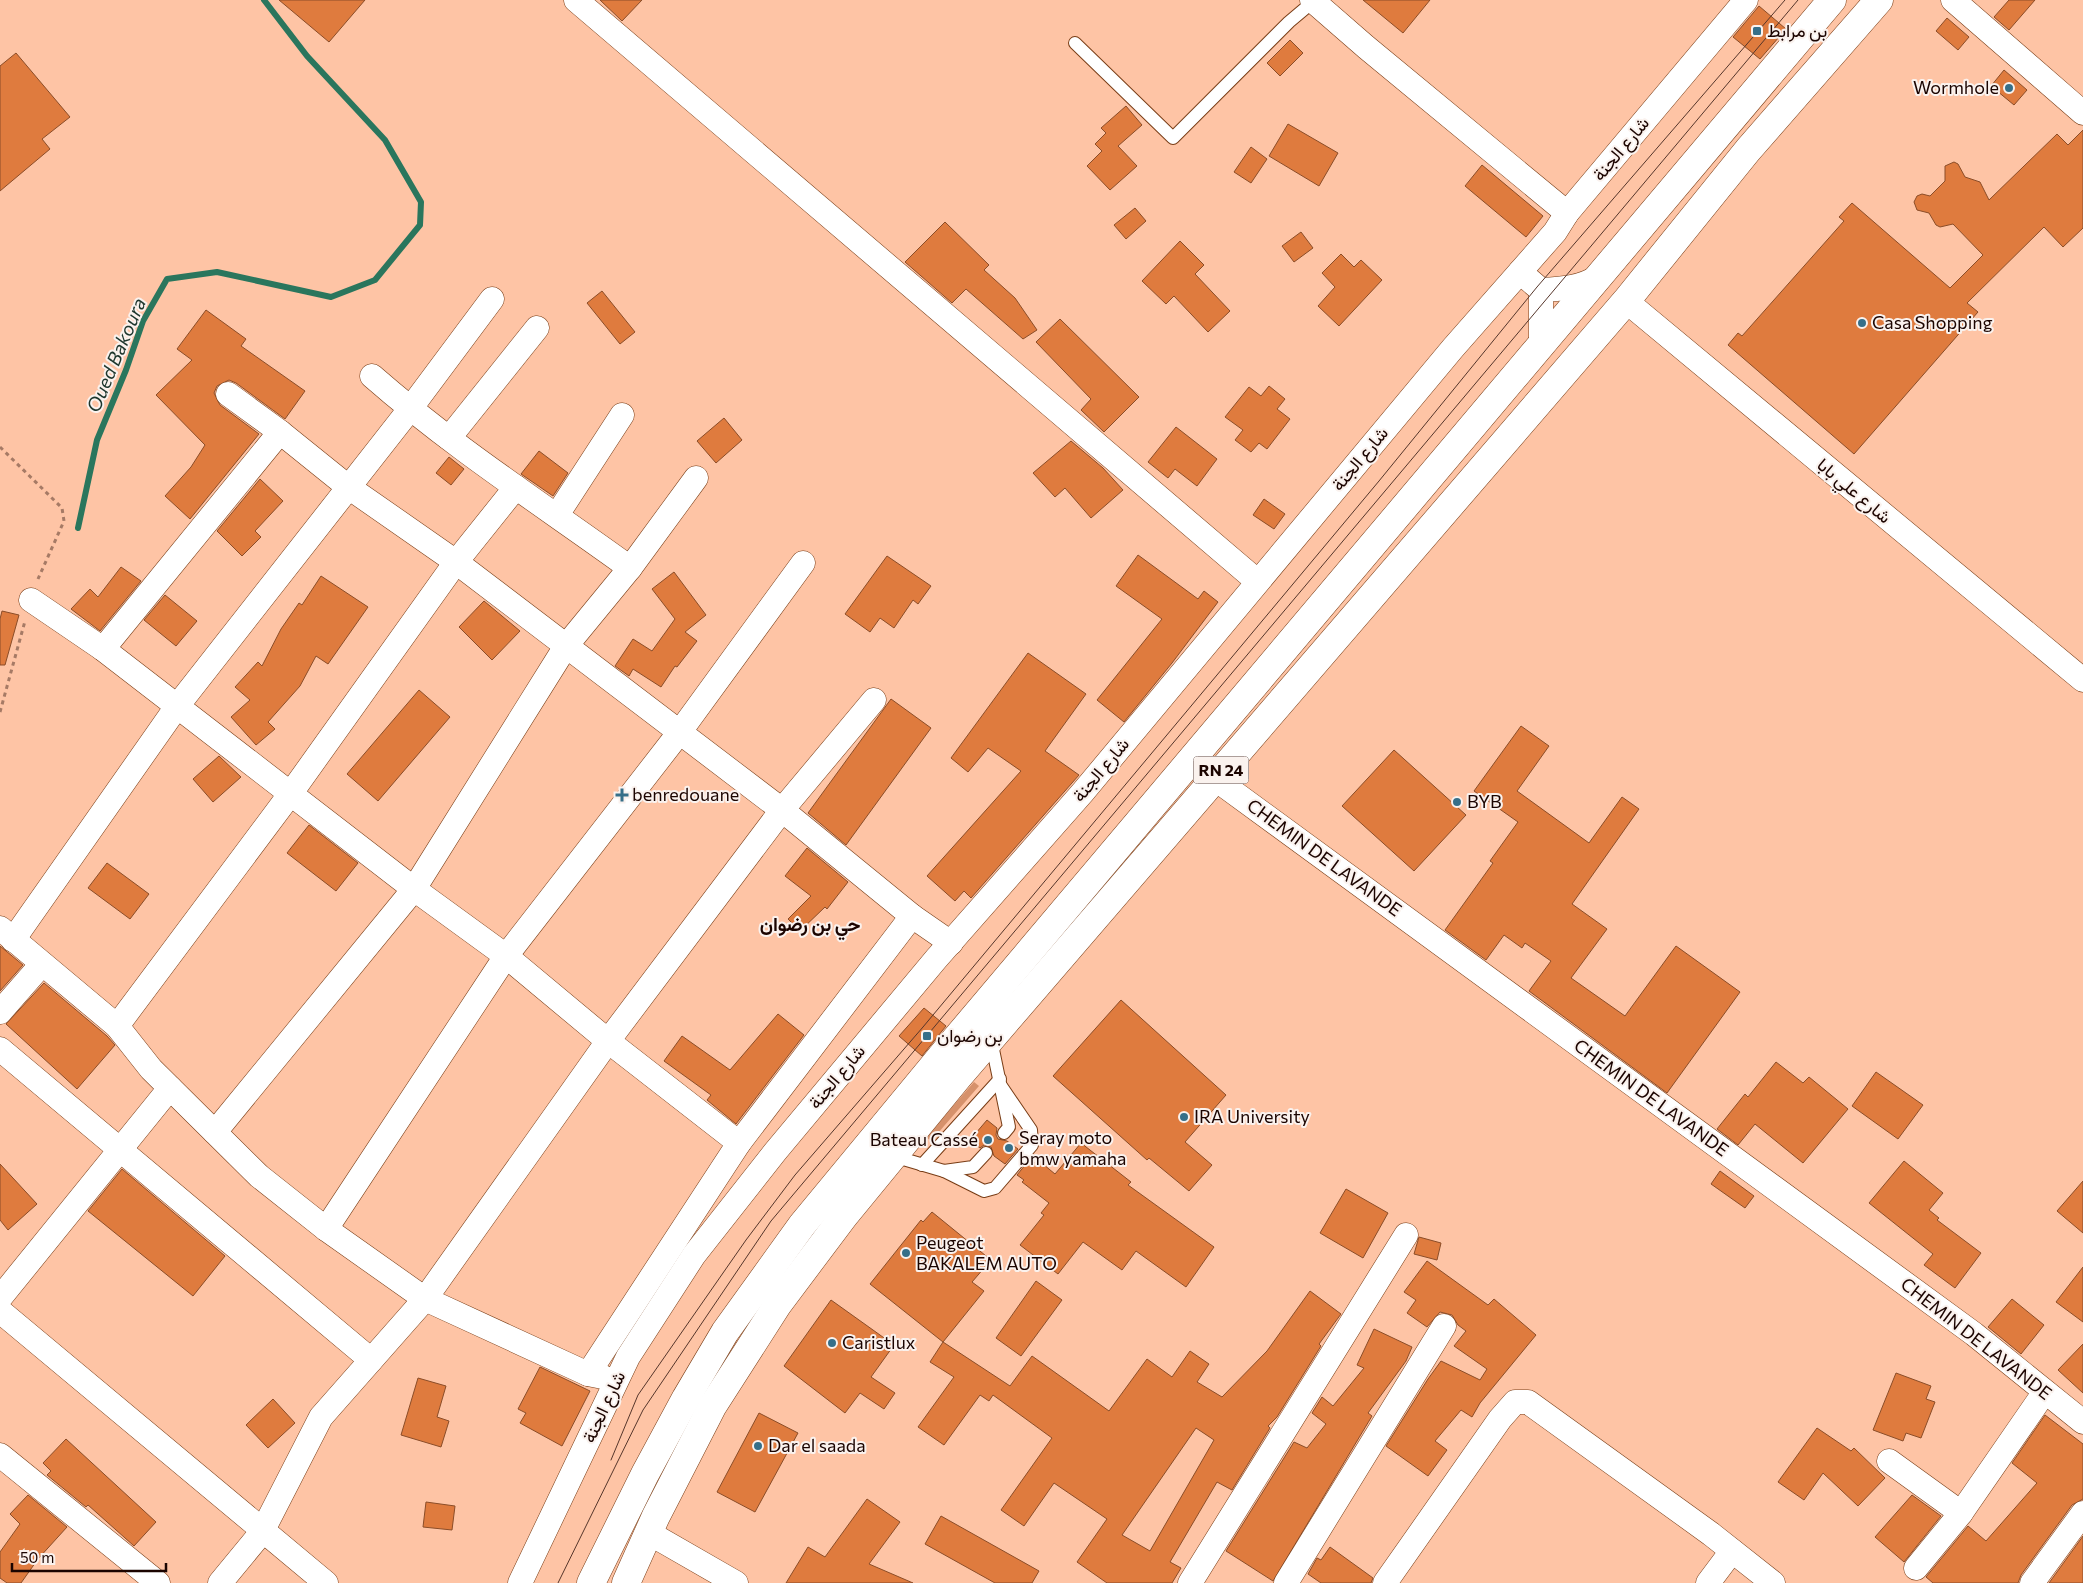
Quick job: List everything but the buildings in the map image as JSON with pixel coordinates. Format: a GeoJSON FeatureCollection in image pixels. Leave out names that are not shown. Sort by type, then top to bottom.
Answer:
{"type":"FeatureCollection","features":[{"type":"Feature","properties":{"kind":"main road","name":"RN 24"},"geometry":{"type":"LineString","coordinates":[[591,1583],[645,1474],[686,1398],[742,1308],[802,1225],[954,1041],[1832,0]]}},
{"type":"Feature","properties":{"kind":"main road","name":"RN 24"},"geometry":{"type":"LineString","coordinates":[[626,1583],[712,1407],[738,1365],[811,1260],[893,1156],[1214,778],[1626,301],[1748,150],[1879,0]]}},
{"type":"Feature","properties":{"kind":"street"},"geometry":{"type":"LineString","coordinates":[[576,0],[1257,581]]}},
{"type":"Feature","properties":{"kind":"street","name":"شارع الجنة"},"geometry":{"type":"LineString","coordinates":[[520,1583],[628,1357],[694,1255],[774,1152],[951,943],[1083,792],[1453,348],[1555,232],[1567,213],[1746,0]]}},
{"type":"Feature","properties":{"kind":"street"},"geometry":{"type":"LineString","coordinates":[[1954,0],[2083,112]]}},
{"type":"Feature","properties":{"kind":"street"},"geometry":{"type":"LineString","coordinates":[[1313,1],[1567,213]]}},
{"type":"Feature","properties":{"kind":"street"},"geometry":{"type":"LineString","coordinates":[[1520,272],[1541,290],[1575,288],[1586,285],[1600,276]]}},
{"type":"Feature","properties":{"kind":"street"},"geometry":{"type":"LineString","coordinates":[[1541,290],[1542,343]]}},
{"type":"Feature","properties":{"kind":"street"},"geometry":{"type":"LineString","coordinates":[[492,299],[410,409],[347,486],[178,705],[7,934],[118,1026],[151,1069],[259,1176],[326,1229],[425,1300],[588,1374],[617,1380]]}},
{"type":"Feature","properties":{"kind":"street","name":"شارع علي بابا"},"geometry":{"type":"LineString","coordinates":[[1626,301],[2083,680]]}},
{"type":"Feature","properties":{"kind":"street"},"geometry":{"type":"LineString","coordinates":[[449,438],[537,328]]}},
{"type":"Feature","properties":{"kind":"street"},"geometry":{"type":"LineString","coordinates":[[372,376],[410,409],[516,488],[630,568]]}},
{"type":"Feature","properties":{"kind":"street"},"geometry":{"type":"LineString","coordinates":[[228,394],[280,432],[347,486],[456,562],[782,810],[912,916],[951,943]]}},
{"type":"Feature","properties":{"kind":"street"},"geometry":{"type":"LineString","coordinates":[[557,515],[622,414]]}},
{"type":"Feature","properties":{"kind":"street"},"geometry":{"type":"LineString","coordinates":[[103,648],[280,432]]}},
{"type":"Feature","properties":{"kind":"street"},"geometry":{"type":"LineString","coordinates":[[215,1132],[414,890],[566,646],[630,568],[696,478]]}},
{"type":"Feature","properties":{"kind":"street"},"geometry":{"type":"LineString","coordinates":[[118,1026],[291,793],[456,562],[516,488]]}},
{"type":"Feature","properties":{"kind":"street"},"geometry":{"type":"LineString","coordinates":[[326,1229],[506,956],[679,732],[803,563]]}},
{"type":"Feature","properties":{"kind":"street"},"geometry":{"type":"LineString","coordinates":[[31,600],[103,648],[414,890],[506,956],[608,1041],[739,1142]]}},
{"type":"Feature","properties":{"kind":"street"},"geometry":{"type":"LineString","coordinates":[[220,1583],[262,1532],[321,1418],[425,1300],[608,1041],[782,810],[874,700]]}},
{"type":"Feature","properties":{"kind":"street","name":"CHEMIN DE LAVANDE"},"geometry":{"type":"LineString","coordinates":[[1214,778],[1974,1334],[2044,1393],[2083,1422]]}},
{"type":"Feature","properties":{"kind":"street"},"geometry":{"type":"LineString","coordinates":[[588,1374],[739,1142],[912,916]]}},
{"type":"Feature","properties":{"kind":"street"},"geometry":{"type":"LineString","coordinates":[[0,1012],[42,964]]}},
{"type":"Feature","properties":{"kind":"street"},"geometry":{"type":"LineString","coordinates":[[0,1049],[371,1360]]}},
{"type":"Feature","properties":{"kind":"street"},"geometry":{"type":"LineString","coordinates":[[0,1298],[170,1088]]}},
{"type":"Feature","properties":{"kind":"street"},"geometry":{"type":"LineString","coordinates":[[1190,1583],[1406,1235]]}},
{"type":"Feature","properties":{"kind":"street"},"geometry":{"type":"LineString","coordinates":[[0,1311],[262,1532],[326,1583]]}},
{"type":"Feature","properties":{"kind":"street"},"geometry":{"type":"LineString","coordinates":[[1286,1583],[1444,1326]]}},
{"type":"Feature","properties":{"kind":"street"},"geometry":{"type":"LineString","coordinates":[[1916,1568],[1960,1513],[2044,1393]]}},
{"type":"Feature","properties":{"kind":"street"},"geometry":{"type":"LineString","coordinates":[[1384,1583],[1500,1419],[1515,1402],[1528,1402],[1773,1583]]}},
{"type":"Feature","properties":{"kind":"street"},"geometry":{"type":"LineString","coordinates":[[0,1455],[158,1583]]}},
{"type":"Feature","properties":{"kind":"street"},"geometry":{"type":"LineString","coordinates":[[1889,1461],[1960,1513]]}},
{"type":"Feature","properties":{"kind":"street"},"geometry":{"type":"LineString","coordinates":[[2032,1583],[2083,1512]]}},
{"type":"Feature","properties":{"kind":"street"},"geometry":{"type":"LineString","coordinates":[[649,1533],[736,1583]]}},
{"type":"Feature","properties":{"kind":"street"},"geometry":{"type":"LineString","coordinates":[[1708,1583],[1732,1551]]}},
{"type":"Feature","properties":{"kind":"lane"},"geometry":{"type":"LineString","coordinates":[[1075,43],[1173,138],[1289,22],[1313,1]]}},
{"type":"Feature","properties":{"kind":"lane"},"geometry":{"type":"LineString","coordinates":[[991,1039],[1009,1127],[1004,1133]]}},
{"type":"Feature","properties":{"kind":"lane"},"geometry":{"type":"LineString","coordinates":[[922,1165],[1000,1083]]}},
{"type":"Feature","properties":{"kind":"lane"},"geometry":{"type":"LineString","coordinates":[[893,1156],[944,1171],[984,1191],[995,1188],[1032,1145],[1031,1130],[1000,1083]]}},
{"type":"Feature","properties":{"kind":"lane"},"geometry":{"type":"LineString","coordinates":[[944,1171],[973,1167],[986,1153]]}},
{"type":"Feature","properties":{"kind":"path"},"geometry":{"type":"LineString","coordinates":[[0,447],[57,503],[64,514],[62,527],[44,563],[31,600],[0,712]]}},
{"type":"Feature","properties":{"kind":"shaded area"},"geometry":{"type":"Polygon","coordinates":[[[974,1082],[979,1086],[931,1141],[926,1137],[974,1082]]]}},
{"type":"Feature","properties":{"kind":"waterway","name":"Oued Bakoura"},"geometry":{"type":"LineString","coordinates":[[78,528],[97,440],[126,370],[143,321],[167,279],[217,272],[331,297],[375,280],[420,225],[421,202],[385,140],[307,56],[264,0]]}},
{"type":"Feature","properties":{"kind":"tram line"},"geometry":{"type":"LineString","coordinates":[[611,1460],[638,1395],[746,1240],[795,1175],[923,1027],[1379,481],[1537,287],[1785,0]]}},
{"type":"Feature","properties":{"kind":"tram line"},"geometry":{"type":"LineString","coordinates":[[558,1583],[643,1410],[771,1221],[1798,0]]}},
{"type":"Feature","properties":{"kind":"place","name":"بن مرابط"},"geometry":{"type":"Point","coordinates":[1757,31]}},
{"type":"Feature","properties":{"kind":"place","name":"Wormhole"},"geometry":{"type":"Point","coordinates":[2009,88]}},
{"type":"Feature","properties":{"kind":"place","name":"Casa Shopping"},"geometry":{"type":"Point","coordinates":[1862,323]}},
{"type":"Feature","properties":{"kind":"place","name":"benredouane"},"geometry":{"type":"Point","coordinates":[622,795]}},
{"type":"Feature","properties":{"kind":"place","name":"BYB"},"geometry":{"type":"Point","coordinates":[1457,802]}},
{"type":"Feature","properties":{"kind":"place","name":"بن رضوان"},"geometry":{"type":"Point","coordinates":[927,1036]}},
{"type":"Feature","properties":{"kind":"place","name":"IRA University"},"geometry":{"type":"Point","coordinates":[1184,1117]}},
{"type":"Feature","properties":{"kind":"place","name":"Bateau Cassé"},"geometry":{"type":"Point","coordinates":[988,1140]}},
{"type":"Feature","properties":{"kind":"place","name":"Seray moto bmw yamaha"},"geometry":{"type":"Point","coordinates":[1009,1148]}},
{"type":"Feature","properties":{"kind":"place","name":"Peugeot BAKALEM AUTO"},"geometry":{"type":"Point","coordinates":[906,1253]}},
{"type":"Feature","properties":{"kind":"place","name":"Caristlux"},"geometry":{"type":"Point","coordinates":[832,1343]}},
{"type":"Feature","properties":{"kind":"place","name":"Dar el saada"},"geometry":{"type":"Point","coordinates":[758,1446]}},
{"type":"Feature","properties":{"kind":"district","name":"حي بن رضوان"},"geometry":{"type":"Point","coordinates":[810,924]}}]}
